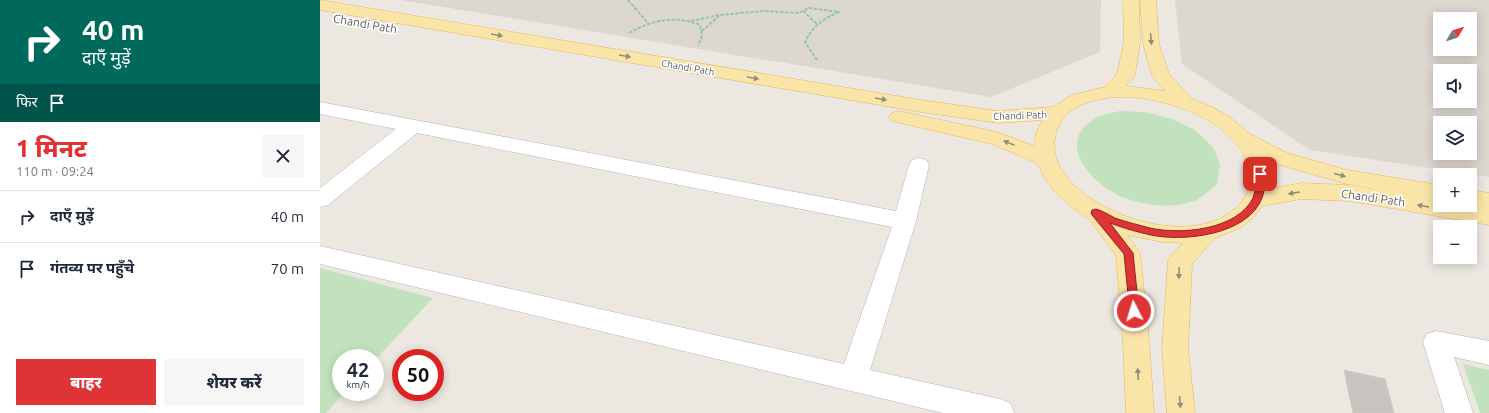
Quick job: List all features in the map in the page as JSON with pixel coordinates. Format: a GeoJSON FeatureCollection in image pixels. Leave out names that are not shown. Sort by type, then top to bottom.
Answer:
{"type":"FeatureCollection","features":[{"type":"Feature","properties":{"kind":"main road"},"geometry":{"type":"LineString","coordinates":[[1111,92],[1126,74],[1132,42],[1131,0]]}},
{"type":"Feature","properties":{"kind":"main road"},"geometry":{"type":"LineString","coordinates":[[1148,0],[1151,44],[1161,76],[1186,103]]}},
{"type":"Feature","properties":{"kind":"main road","name":"Chandi Path"},"geometry":{"type":"LineString","coordinates":[[320,5],[921,106],[998,117],[1056,113]]}},
{"type":"Feature","properties":{"kind":"main road","name":"Chandi Path"},"geometry":{"type":"LineString","coordinates":[[320,16],[912,119],[998,139],[1045,158]]}},
{"type":"Feature","properties":{"kind":"main road"},"geometry":{"type":"LineString","coordinates":[[1111,92],[1148,93],[1186,103],[1215,117],[1239,136],[1249,148],[1256,161],[1260,174],[1260,187],[1257,199],[1246,213],[1230,224],[1208,231],[1191,234],[1152,232],[1113,221],[1096,213],[1083,205],[1062,187],[1049,168],[1045,158],[1043,148],[1046,129],[1056,113],[1067,105],[1080,99],[1111,92]]}},
{"type":"Feature","properties":{"kind":"main road","name":"Chandi Path"},"geometry":{"type":"LineString","coordinates":[[1239,136],[1280,158],[1347,177],[1433,192]]}},
{"type":"Feature","properties":{"kind":"main road","name":"Chandi Path"},"geometry":{"type":"LineString","coordinates":[[1257,199],[1301,191],[1350,193],[1489,217]]}},
{"type":"Feature","properties":{"kind":"main road"},"geometry":{"type":"LineString","coordinates":[[1477,199],[1489,201]]}},
{"type":"Feature","properties":{"kind":"main road"},"geometry":{"type":"LineString","coordinates":[[1096,213],[1128,253],[1136,340],[1140,413]]}},
{"type":"Feature","properties":{"kind":"main road"},"geometry":{"type":"LineString","coordinates":[[1182,413],[1175,349],[1180,260],[1208,231]]}},
{"type":"Feature","properties":{"kind":"street"},"geometry":{"type":"LineString","coordinates":[[320,108],[905,222]]}},
{"type":"Feature","properties":{"kind":"street"},"geometry":{"type":"LineString","coordinates":[[320,199],[413,126]]}},
{"type":"Feature","properties":{"kind":"street"},"geometry":{"type":"LineString","coordinates":[[853,379],[905,222],[919,165]]}},
{"type":"Feature","properties":{"kind":"street"},"geometry":{"type":"LineString","coordinates":[[320,255],[853,379],[983,411]]}},
{"type":"Feature","properties":{"kind":"street"},"geometry":{"type":"LineString","coordinates":[[1460,413],[1436,342],[1489,352]]}},
{"type":"Feature","properties":{"kind":"path"},"geometry":{"type":"LineString","coordinates":[[628,0],[648,23]]}},
{"type":"Feature","properties":{"kind":"path"},"geometry":{"type":"LineString","coordinates":[[629,33],[648,23],[671,18],[691,20],[719,15],[764,11],[799,13],[809,8],[839,12],[817,24],[810,30],[805,42],[817,60]]}},
{"type":"Feature","properties":{"kind":"path"},"geometry":{"type":"LineString","coordinates":[[803,11],[817,24]]}},
{"type":"Feature","properties":{"kind":"path"},"geometry":{"type":"LineString","coordinates":[[702,31],[719,15]]}},
{"type":"Feature","properties":{"kind":"path"},"geometry":{"type":"LineString","coordinates":[[691,20],[700,25],[702,31],[702,40],[698,46]]}},
{"type":"Feature","properties":{"kind":"shaded area"},"geometry":{"type":"Polygon","coordinates":[[[401,0],[1101,0],[1100,52],[991,97],[401,0]]]}},
{"type":"Feature","properties":{"kind":"shaded area"},"geometry":{"type":"Polygon","coordinates":[[[1175,0],[1489,0],[1489,177],[1477,175],[1477,168],[1433,169],[1310,150],[1182,64],[1175,0]]]}},
{"type":"Feature","properties":{"kind":"green space"},"geometry":{"type":"Polygon","coordinates":[[[1120,111],[1145,112],[1172,119],[1195,130],[1214,149],[1220,165],[1217,185],[1194,201],[1165,206],[1130,200],[1111,191],[1099,183],[1089,173],[1082,162],[1077,150],[1078,139],[1084,128],[1096,118],[1120,111]]]}},
{"type":"Feature","properties":{"kind":"green space"},"geometry":{"type":"Polygon","coordinates":[[[320,268],[433,298],[384,350],[384,349],[332,349],[332,401],[337,401],[326,413],[320,413],[320,268]]]}},
{"type":"Feature","properties":{"kind":"green space"},"geometry":{"type":"Polygon","coordinates":[[[1463,364],[1489,370],[1489,413],[1480,413],[1463,364]]]}},
{"type":"Feature","properties":{"kind":"building"},"geometry":{"type":"Polygon","coordinates":[[[1344,370],[1385,379],[1394,413],[1353,413],[1344,370]]]}},
{"type":"Feature","properties":{"kind":"route"},"geometry":{"type":"LineString","coordinates":[[1134,311],[1128,253],[1096,213],[1113,221],[1152,232],[1191,234],[1208,231],[1230,224],[1246,213],[1257,199],[1260,187],[1260,174]]}}]}
